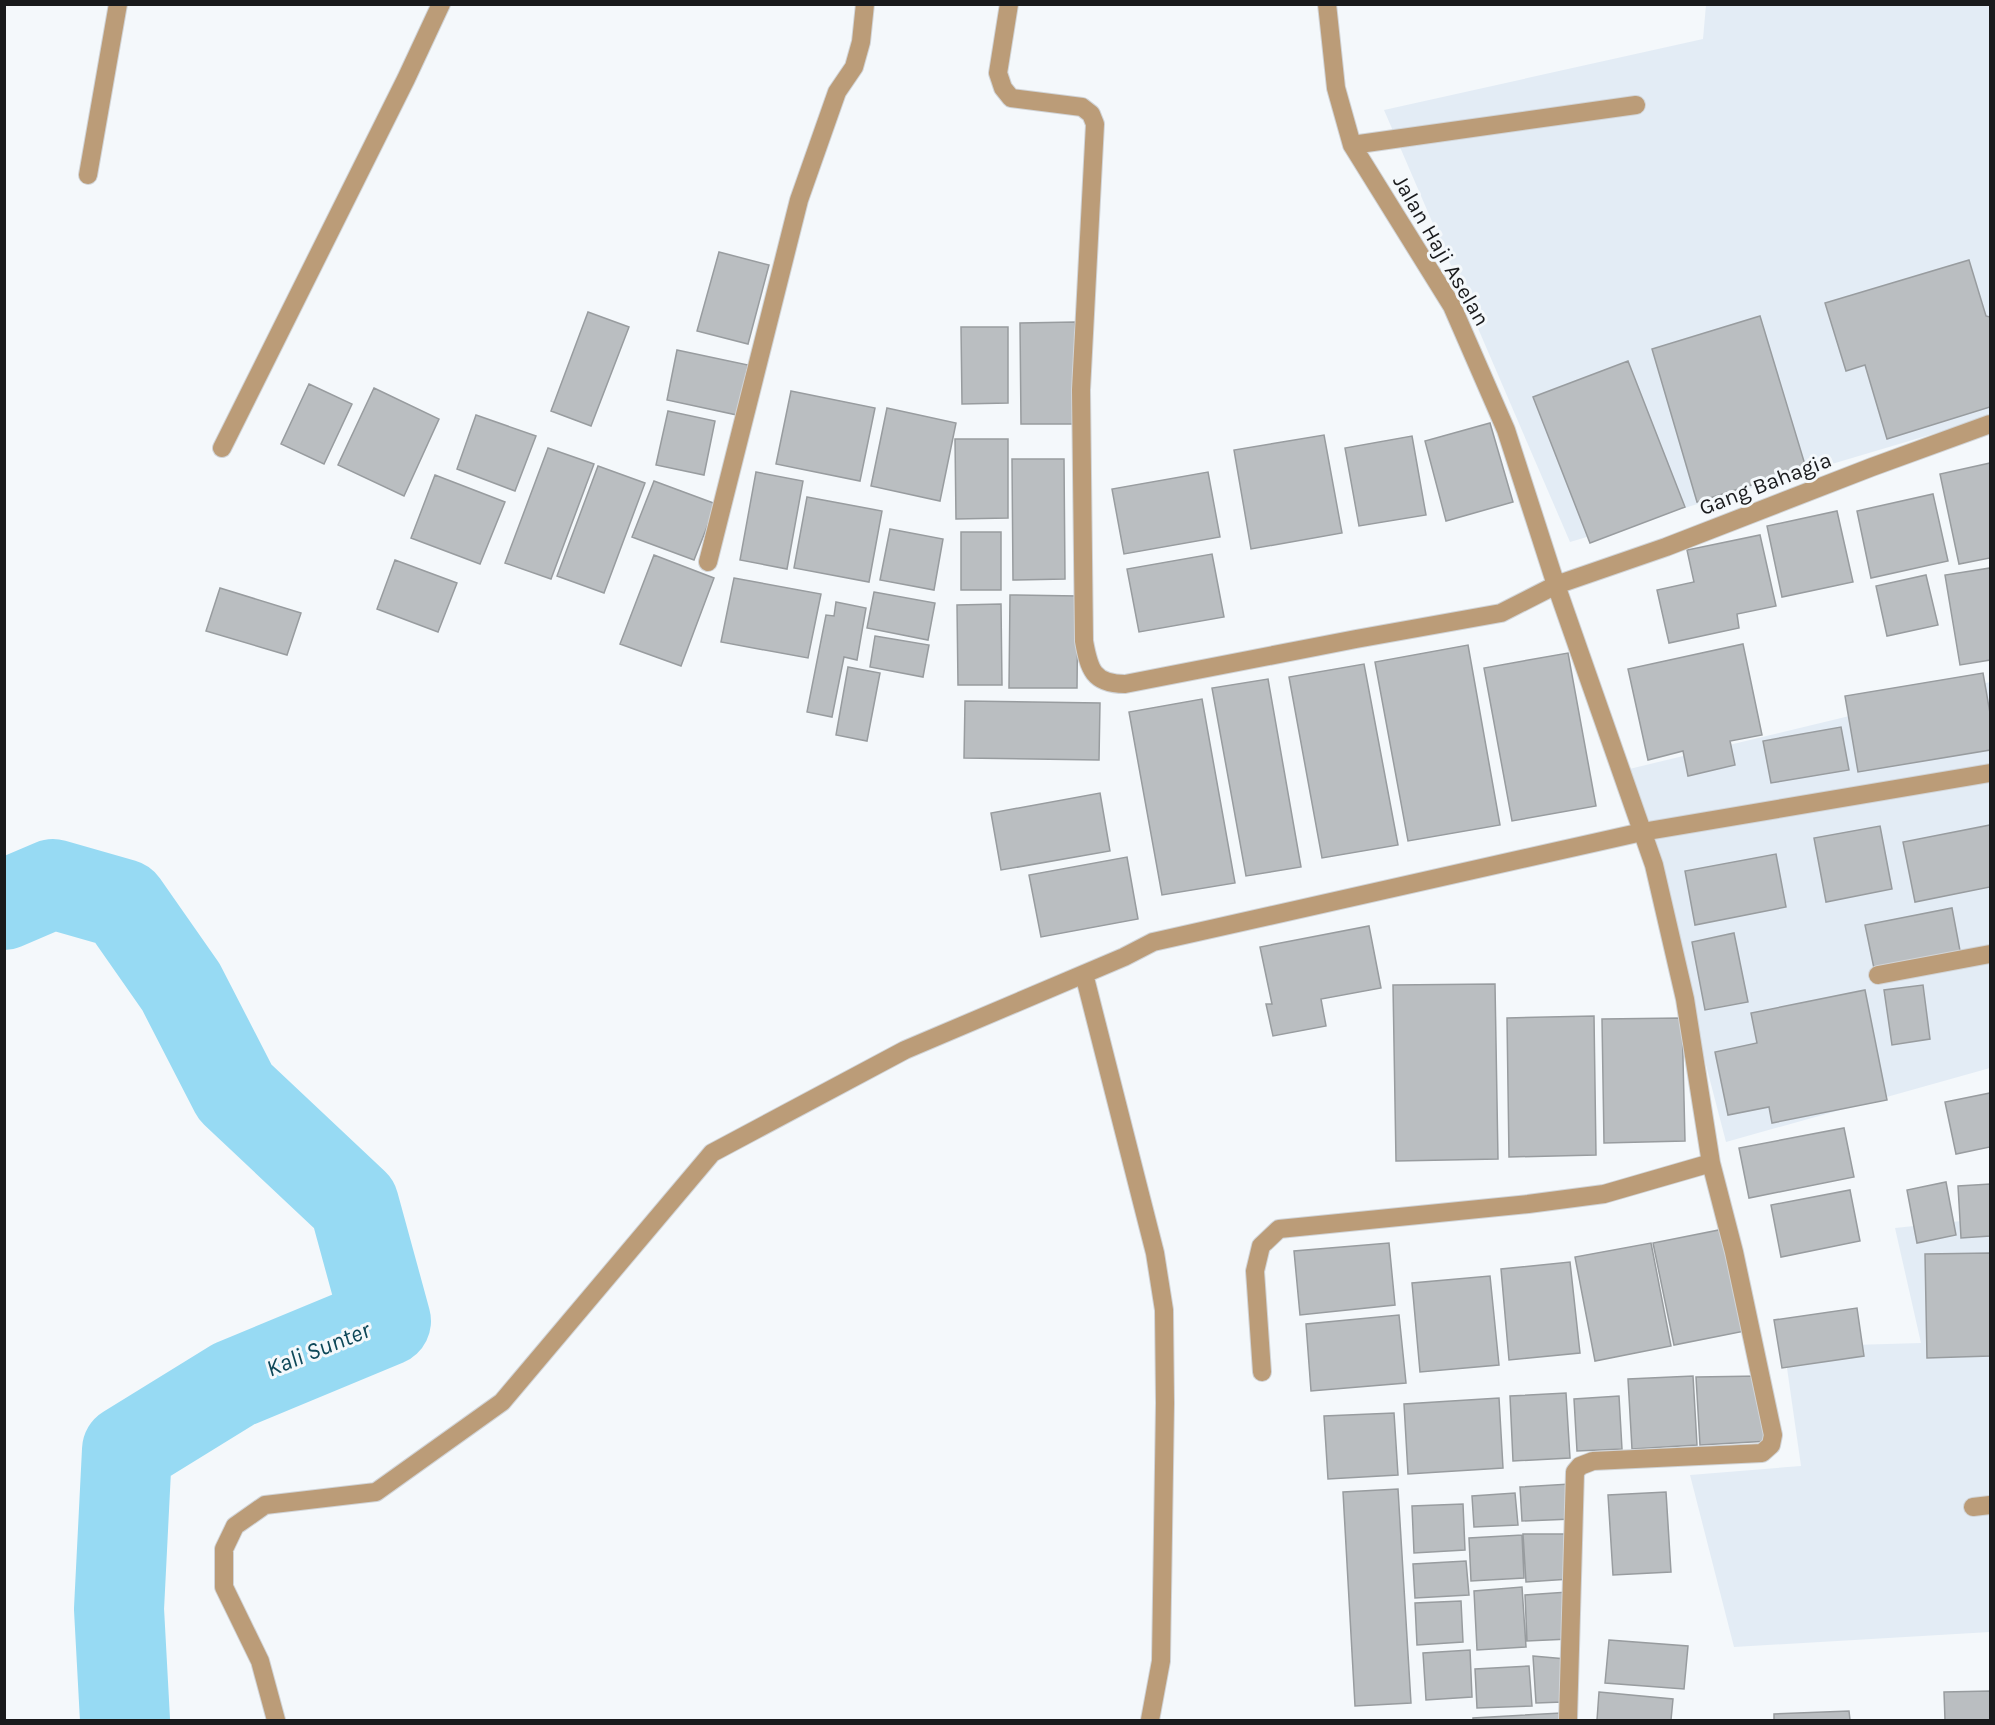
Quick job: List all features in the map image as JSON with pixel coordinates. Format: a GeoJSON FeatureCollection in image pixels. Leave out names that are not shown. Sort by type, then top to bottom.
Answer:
{"type":"FeatureCollection","features":[{"type":"Feature","properties":{"kind":"street"},"geometry":{"type":"LineString","coordinates":[[88,175],[118,4]]}},
{"type":"Feature","properties":{"kind":"street"},"geometry":{"type":"LineString","coordinates":[[222,448],[401,90],[441,4]]}},
{"type":"Feature","properties":{"kind":"street"},"geometry":{"type":"LineString","coordinates":[[708,562],[799,200],[837,92],[854,67],[861,42],[865,4]]}},
{"type":"Feature","properties":{"kind":"street","name":"Gang Bahagia"},"geometry":{"type":"LineString","coordinates":[[1009,4],[998,73],[1003,88],[1011,98],[1082,107],[1090,114],[1095,124],[1081,390],[1084,641],[1088,664],[1097,678],[1112,684],[1125,684],[1501,613],[1556,585],[1666,547],[1990,424]]}},
{"type":"Feature","properties":{"kind":"street","name":"Jalan Haji Aselan"},"geometry":{"type":"LineString","coordinates":[[1327,4],[1336,88],[1352,145],[1452,306],[1506,430],[1556,585],[1654,866],[1685,999],[1711,1163],[1768,1406],[1772,1440],[1771,1445],[1762,1453],[1593,1461],[1580,1466],[1575,1473],[1568,1720]]}},
{"type":"Feature","properties":{"kind":"street"},"geometry":{"type":"LineString","coordinates":[[1352,145],[1636,105]]}},
{"type":"Feature","properties":{"kind":"street"},"geometry":{"type":"LineString","coordinates":[[276,1720],[260,1661],[224,1587],[224,1549],[235,1526],[266,1505],[376,1491],[502,1402],[712,1153],[905,1050],[1124,957],[1153,942],[1642,832],[1990,773]]}},
{"type":"Feature","properties":{"kind":"street"},"geometry":{"type":"LineString","coordinates":[[1878,975],[1990,954]]}},
{"type":"Feature","properties":{"kind":"street"},"geometry":{"type":"LineString","coordinates":[[1084,974],[1155,1252],[1164,1310],[1161,1661],[1150,1720]]}},
{"type":"Feature","properties":{"kind":"street"},"geometry":{"type":"LineString","coordinates":[[1262,1372],[1255,1271],[1261,1246],[1279,1228],[1528,1204],[1604,1194],[1711,1163]]}},
{"type":"Feature","properties":{"kind":"shaded area"},"geometry":{"type":"Polygon","coordinates":[[[1706,5],[1990,5],[1990,417],[1570,542],[1384,110],[1703,39],[1706,5]]]}},
{"type":"Feature","properties":{"kind":"shaded area"},"geometry":{"type":"Polygon","coordinates":[[[1990,682],[1990,1068],[1726,1142],[1654,865],[1621,771],[1990,682]]]}},
{"type":"Feature","properties":{"kind":"shaded area"},"geometry":{"type":"Polygon","coordinates":[[[1990,1218],[1990,1632],[1734,1647],[1690,1475],[1801,1466],[1784,1347],[1921,1343],[1895,1228],[1990,1218]]]}},
{"type":"Feature","properties":{"kind":"building"},"geometry":{"type":"Polygon","coordinates":[[[719,252],[769,265],[748,344],[697,331],[719,252]]]}},
{"type":"Feature","properties":{"kind":"building"},"geometry":{"type":"Polygon","coordinates":[[[1969,260],[1986,316],[1990,317],[1990,407],[1887,439],[1865,365],[1846,371],[1825,303],[1969,260]]]}},
{"type":"Feature","properties":{"kind":"building"},"geometry":{"type":"Polygon","coordinates":[[[588,312],[629,327],[591,426],[551,411],[588,312]]]}},
{"type":"Feature","properties":{"kind":"building"},"geometry":{"type":"Polygon","coordinates":[[[1760,316],[1806,468],[1697,502],[1652,349],[1760,316]]]}},
{"type":"Feature","properties":{"kind":"building"},"geometry":{"type":"Polygon","coordinates":[[[1075,322],[1076,424],[1021,424],[1020,323],[1075,322]]]}},
{"type":"Feature","properties":{"kind":"building"},"geometry":{"type":"Polygon","coordinates":[[[961,327],[1008,327],[1008,403],[962,404],[961,327]]]}},
{"type":"Feature","properties":{"kind":"building"},"geometry":{"type":"Polygon","coordinates":[[[677,350],[748,365],[737,415],[667,400],[677,350]]]}},
{"type":"Feature","properties":{"kind":"building"},"geometry":{"type":"Polygon","coordinates":[[[1628,361],[1685,507],[1590,543],[1533,397],[1628,361]]]}},
{"type":"Feature","properties":{"kind":"building"},"geometry":{"type":"Polygon","coordinates":[[[309,384],[352,404],[324,464],[281,444],[309,384]]]}},
{"type":"Feature","properties":{"kind":"building"},"geometry":{"type":"Polygon","coordinates":[[[374,388],[439,419],[404,496],[338,465],[374,388]]]}},
{"type":"Feature","properties":{"kind":"building"},"geometry":{"type":"Polygon","coordinates":[[[791,391],[875,408],[860,481],[776,464],[791,391]]]}},
{"type":"Feature","properties":{"kind":"building"},"geometry":{"type":"Polygon","coordinates":[[[887,408],[956,423],[940,501],[871,486],[887,408]]]}},
{"type":"Feature","properties":{"kind":"building"},"geometry":{"type":"Polygon","coordinates":[[[668,411],[715,421],[704,475],[656,465],[668,411]]]}},
{"type":"Feature","properties":{"kind":"building"},"geometry":{"type":"Polygon","coordinates":[[[476,415],[536,436],[515,491],[457,469],[476,415]]]}},
{"type":"Feature","properties":{"kind":"building"},"geometry":{"type":"Polygon","coordinates":[[[1490,423],[1513,502],[1446,521],[1425,441],[1490,423]]]}},
{"type":"Feature","properties":{"kind":"building"},"geometry":{"type":"Polygon","coordinates":[[[1324,435],[1342,533],[1251,549],[1234,450],[1324,435]]]}},
{"type":"Feature","properties":{"kind":"building"},"geometry":{"type":"Polygon","coordinates":[[[1412,436],[1426,515],[1359,526],[1345,448],[1412,436]]]}},
{"type":"Feature","properties":{"kind":"building"},"geometry":{"type":"Polygon","coordinates":[[[955,439],[1008,439],[1008,518],[956,519],[955,439]]]}},
{"type":"Feature","properties":{"kind":"building"},"geometry":{"type":"Polygon","coordinates":[[[548,448],[594,464],[551,579],[505,563],[548,448]]]}},
{"type":"Feature","properties":{"kind":"building"},"geometry":{"type":"Polygon","coordinates":[[[1012,459],[1064,459],[1065,579],[1013,580],[1012,459]]]}},
{"type":"Feature","properties":{"kind":"building"},"geometry":{"type":"Polygon","coordinates":[[[1990,463],[1990,558],[1959,564],[1940,474],[1990,463]]]}},
{"type":"Feature","properties":{"kind":"building"},"geometry":{"type":"Polygon","coordinates":[[[598,466],[645,483],[604,593],[557,576],[598,466]]]}},
{"type":"Feature","properties":{"kind":"building"},"geometry":{"type":"Polygon","coordinates":[[[756,472],[803,481],[787,569],[740,560],[756,472]]]}},
{"type":"Feature","properties":{"kind":"building"},"geometry":{"type":"Polygon","coordinates":[[[1208,472],[1220,537],[1124,554],[1112,489],[1208,472]]]}},
{"type":"Feature","properties":{"kind":"building"},"geometry":{"type":"Polygon","coordinates":[[[435,475],[505,502],[480,564],[411,538],[435,475]]]}},
{"type":"Feature","properties":{"kind":"building"},"geometry":{"type":"Polygon","coordinates":[[[654,481],[716,504],[694,560],[632,537],[654,481]]]}},
{"type":"Feature","properties":{"kind":"building"},"geometry":{"type":"Polygon","coordinates":[[[1933,494],[1948,561],[1871,578],[1857,511],[1933,494]]]}},
{"type":"Feature","properties":{"kind":"building"},"geometry":{"type":"Polygon","coordinates":[[[807,497],[882,511],[869,582],[794,568],[807,497]]]}},
{"type":"Feature","properties":{"kind":"building"},"geometry":{"type":"Polygon","coordinates":[[[1837,511],[1853,582],[1782,597],[1767,526],[1837,511]]]}},
{"type":"Feature","properties":{"kind":"building"},"geometry":{"type":"Polygon","coordinates":[[[890,529],[943,539],[934,590],[880,580],[890,529]]]}},
{"type":"Feature","properties":{"kind":"building"},"geometry":{"type":"Polygon","coordinates":[[[961,532],[1001,532],[1001,590],[961,590],[961,532]]]}},
{"type":"Feature","properties":{"kind":"building"},"geometry":{"type":"Polygon","coordinates":[[[1760,535],[1776,606],[1737,614],[1739,628],[1669,643],[1657,590],[1694,582],[1687,550],[1760,535]]]}},
{"type":"Feature","properties":{"kind":"building"},"geometry":{"type":"Polygon","coordinates":[[[1212,554],[1224,617],[1139,632],[1127,569],[1212,554]]]}},
{"type":"Feature","properties":{"kind":"building"},"geometry":{"type":"Polygon","coordinates":[[[654,555],[714,578],[681,666],[620,644],[654,555]]]}},
{"type":"Feature","properties":{"kind":"building"},"geometry":{"type":"Polygon","coordinates":[[[395,560],[457,583],[438,632],[377,609],[395,560]]]}},
{"type":"Feature","properties":{"kind":"building"},"geometry":{"type":"Polygon","coordinates":[[[1990,568],[1990,660],[1960,665],[1945,575],[1990,568]]]}},
{"type":"Feature","properties":{"kind":"building"},"geometry":{"type":"Polygon","coordinates":[[[1926,575],[1938,625],[1887,636],[1876,586],[1926,575]]]}},
{"type":"Feature","properties":{"kind":"building"},"geometry":{"type":"Polygon","coordinates":[[[734,578],[821,594],[808,658],[721,642],[734,578]]]}},
{"type":"Feature","properties":{"kind":"building"},"geometry":{"type":"Polygon","coordinates":[[[220,588],[301,613],[287,655],[206,631],[220,588]]]}},
{"type":"Feature","properties":{"kind":"building"},"geometry":{"type":"Polygon","coordinates":[[[874,592],[935,603],[928,640],[867,628],[874,592]]]}},
{"type":"Feature","properties":{"kind":"building"},"geometry":{"type":"Polygon","coordinates":[[[1010,595],[1078,596],[1077,688],[1009,688],[1010,595]]]}},
{"type":"Feature","properties":{"kind":"building"},"geometry":{"type":"Polygon","coordinates":[[[836,602],[866,608],[857,660],[844,657],[832,717],[807,712],[826,615],[834,616],[836,602]]]}},
{"type":"Feature","properties":{"kind":"building"},"geometry":{"type":"Polygon","coordinates":[[[1001,604],[1002,685],[958,685],[957,605],[1001,604]]]}},
{"type":"Feature","properties":{"kind":"building"},"geometry":{"type":"Polygon","coordinates":[[[875,636],[929,645],[923,677],[870,667],[875,636]]]}},
{"type":"Feature","properties":{"kind":"building"},"geometry":{"type":"Polygon","coordinates":[[[1743,644],[1762,735],[1730,741],[1735,765],[1688,776],[1683,751],[1648,760],[1628,669],[1743,644]]]}},
{"type":"Feature","properties":{"kind":"building"},"geometry":{"type":"Polygon","coordinates":[[[1468,645],[1500,825],[1408,841],[1375,662],[1468,645]]]}},
{"type":"Feature","properties":{"kind":"building"},"geometry":{"type":"Polygon","coordinates":[[[1568,653],[1596,806],[1512,821],[1484,668],[1568,653]]]}},
{"type":"Feature","properties":{"kind":"building"},"geometry":{"type":"Polygon","coordinates":[[[1364,664],[1398,845],[1322,858],[1289,677],[1364,664]]]}},
{"type":"Feature","properties":{"kind":"building"},"geometry":{"type":"Polygon","coordinates":[[[848,667],[880,673],[867,741],[836,735],[848,667]]]}},
{"type":"Feature","properties":{"kind":"building"},"geometry":{"type":"Polygon","coordinates":[[[1983,673],[1990,713],[1990,750],[1858,772],[1845,696],[1983,673]]]}},
{"type":"Feature","properties":{"kind":"building"},"geometry":{"type":"Polygon","coordinates":[[[1268,679],[1301,867],[1246,876],[1212,688],[1268,679]]]}},
{"type":"Feature","properties":{"kind":"building"},"geometry":{"type":"Polygon","coordinates":[[[1202,699],[1235,883],[1162,895],[1129,712],[1202,699]]]}},
{"type":"Feature","properties":{"kind":"building"},"geometry":{"type":"Polygon","coordinates":[[[965,701],[1100,703],[1099,760],[964,758],[965,701]]]}},
{"type":"Feature","properties":{"kind":"building"},"geometry":{"type":"Polygon","coordinates":[[[1841,727],[1849,770],[1771,783],[1763,741],[1841,727]]]}},
{"type":"Feature","properties":{"kind":"building"},"geometry":{"type":"Polygon","coordinates":[[[1100,793],[1110,851],[1001,870],[991,813],[1100,793]]]}},
{"type":"Feature","properties":{"kind":"building"},"geometry":{"type":"Polygon","coordinates":[[[1990,825],[1990,887],[1915,902],[1903,842],[1990,825]]]}},
{"type":"Feature","properties":{"kind":"building"},"geometry":{"type":"Polygon","coordinates":[[[1880,826],[1892,889],[1826,902],[1814,838],[1880,826]]]}},
{"type":"Feature","properties":{"kind":"building"},"geometry":{"type":"Polygon","coordinates":[[[1776,854],[1786,907],[1695,925],[1685,871],[1776,854]]]}},
{"type":"Feature","properties":{"kind":"building"},"geometry":{"type":"Polygon","coordinates":[[[1127,857],[1138,919],[1041,937],[1029,875],[1127,857]]]}},
{"type":"Feature","properties":{"kind":"building"},"geometry":{"type":"Polygon","coordinates":[[[1952,908],[1961,956],[1875,973],[1865,925],[1952,908]]]}},
{"type":"Feature","properties":{"kind":"building"},"geometry":{"type":"Polygon","coordinates":[[[1369,926],[1381,988],[1321,999],[1326,1026],[1273,1036],[1266,1004],[1272,1004],[1260,947],[1369,926]]]}},
{"type":"Feature","properties":{"kind":"building"},"geometry":{"type":"Polygon","coordinates":[[[1734,933],[1748,1002],[1705,1010],[1692,942],[1734,933]]]}},
{"type":"Feature","properties":{"kind":"building"},"geometry":{"type":"Polygon","coordinates":[[[1495,984],[1498,1159],[1396,1161],[1393,985],[1495,984]]]}},
{"type":"Feature","properties":{"kind":"building"},"geometry":{"type":"Polygon","coordinates":[[[1923,985],[1930,1039],[1892,1045],[1884,990],[1923,985]]]}},
{"type":"Feature","properties":{"kind":"building"},"geometry":{"type":"Polygon","coordinates":[[[1865,990],[1887,1100],[1772,1123],[1769,1107],[1728,1115],[1715,1052],[1757,1043],[1751,1013],[1865,990]]]}},
{"type":"Feature","properties":{"kind":"building"},"geometry":{"type":"Polygon","coordinates":[[[1594,1016],[1596,1155],[1509,1157],[1507,1018],[1594,1016]]]}},
{"type":"Feature","properties":{"kind":"building"},"geometry":{"type":"Polygon","coordinates":[[[1682,1018],[1685,1141],[1604,1143],[1602,1019],[1682,1018]]]}},
{"type":"Feature","properties":{"kind":"building"},"geometry":{"type":"Polygon","coordinates":[[[1990,1093],[1990,1147],[1956,1154],[1945,1102],[1990,1093]]]}},
{"type":"Feature","properties":{"kind":"building"},"geometry":{"type":"Polygon","coordinates":[[[1844,1128],[1854,1177],[1749,1198],[1739,1148],[1844,1128]]]}},
{"type":"Feature","properties":{"kind":"building"},"geometry":{"type":"Polygon","coordinates":[[[1946,1182],[1956,1235],[1917,1243],[1907,1190],[1946,1182]]]}},
{"type":"Feature","properties":{"kind":"building"},"geometry":{"type":"Polygon","coordinates":[[[1990,1184],[1990,1236],[1961,1238],[1958,1186],[1990,1184]]]}},
{"type":"Feature","properties":{"kind":"building"},"geometry":{"type":"Polygon","coordinates":[[[1850,1190],[1860,1241],[1781,1257],[1771,1205],[1850,1190]]]}},
{"type":"Feature","properties":{"kind":"building"},"geometry":{"type":"Polygon","coordinates":[[[1724,1229],[1745,1331],[1674,1345],[1653,1243],[1724,1229]]]}},
{"type":"Feature","properties":{"kind":"building"},"geometry":{"type":"Polygon","coordinates":[[[1389,1243],[1395,1305],[1300,1315],[1294,1251],[1389,1243]]]}},
{"type":"Feature","properties":{"kind":"building"},"geometry":{"type":"Polygon","coordinates":[[[1651,1243],[1671,1346],[1595,1361],[1575,1257],[1651,1243]]]}},
{"type":"Feature","properties":{"kind":"building"},"geometry":{"type":"Polygon","coordinates":[[[1990,1253],[1990,1356],[1927,1358],[1925,1254],[1990,1253]]]}},
{"type":"Feature","properties":{"kind":"building"},"geometry":{"type":"Polygon","coordinates":[[[1570,1262],[1580,1353],[1509,1360],[1501,1269],[1570,1262]]]}},
{"type":"Feature","properties":{"kind":"building"},"geometry":{"type":"Polygon","coordinates":[[[1490,1276],[1499,1365],[1420,1372],[1412,1283],[1490,1276]]]}},
{"type":"Feature","properties":{"kind":"building"},"geometry":{"type":"Polygon","coordinates":[[[1857,1308],[1864,1356],[1782,1368],[1774,1320],[1857,1308]]]}},
{"type":"Feature","properties":{"kind":"building"},"geometry":{"type":"Polygon","coordinates":[[[1399,1315],[1406,1383],[1311,1391],[1306,1324],[1399,1315]]]}},
{"type":"Feature","properties":{"kind":"building"},"geometry":{"type":"Polygon","coordinates":[[[1693,1376],[1697,1445],[1632,1449],[1628,1379],[1693,1376]]]}},
{"type":"Feature","properties":{"kind":"building"},"geometry":{"type":"Polygon","coordinates":[[[1760,1376],[1769,1441],[1700,1445],[1696,1377],[1760,1376]]]}},
{"type":"Feature","properties":{"kind":"building"},"geometry":{"type":"Polygon","coordinates":[[[1566,1393],[1570,1458],[1513,1461],[1510,1396],[1566,1393]]]}},
{"type":"Feature","properties":{"kind":"building"},"geometry":{"type":"Polygon","coordinates":[[[1619,1396],[1622,1449],[1577,1451],[1574,1399],[1619,1396]]]}},
{"type":"Feature","properties":{"kind":"building"},"geometry":{"type":"Polygon","coordinates":[[[1499,1398],[1503,1468],[1408,1474],[1404,1404],[1499,1398]]]}},
{"type":"Feature","properties":{"kind":"building"},"geometry":{"type":"Polygon","coordinates":[[[1394,1413],[1398,1475],[1328,1479],[1324,1416],[1394,1413]]]}},
{"type":"Feature","properties":{"kind":"building"},"geometry":{"type":"Polygon","coordinates":[[[1570,1484],[1572,1519],[1522,1521],[1520,1487],[1570,1484]]]}},
{"type":"Feature","properties":{"kind":"building"},"geometry":{"type":"Polygon","coordinates":[[[1398,1489],[1411,1703],[1355,1706],[1343,1492],[1398,1489]]]}},
{"type":"Feature","properties":{"kind":"building"},"geometry":{"type":"Polygon","coordinates":[[[1666,1492],[1671,1572],[1613,1575],[1608,1495],[1666,1492]]]}},
{"type":"Feature","properties":{"kind":"building"},"geometry":{"type":"Polygon","coordinates":[[[1515,1493],[1518,1525],[1474,1527],[1472,1496],[1515,1493]]]}},
{"type":"Feature","properties":{"kind":"building"},"geometry":{"type":"Polygon","coordinates":[[[1463,1504],[1465,1550],[1414,1553],[1412,1506],[1463,1504]]]}},
{"type":"Feature","properties":{"kind":"building"},"geometry":{"type":"Polygon","coordinates":[[[1523,1534],[1568,1534],[1570,1579],[1526,1582],[1523,1534]]]}},
{"type":"Feature","properties":{"kind":"building"},"geometry":{"type":"Polygon","coordinates":[[[1522,1535],[1524,1578],[1471,1581],[1469,1538],[1522,1535]]]}},
{"type":"Feature","properties":{"kind":"building"},"geometry":{"type":"Polygon","coordinates":[[[1466,1561],[1469,1595],[1415,1598],[1413,1564],[1466,1561]]]}},
{"type":"Feature","properties":{"kind":"building"},"geometry":{"type":"Polygon","coordinates":[[[1522,1587],[1526,1647],[1477,1650],[1474,1591],[1522,1587]]]}},
{"type":"Feature","properties":{"kind":"building"},"geometry":{"type":"Polygon","coordinates":[[[1568,1592],[1569,1639],[1527,1641],[1525,1595],[1568,1592]]]}},
{"type":"Feature","properties":{"kind":"building"},"geometry":{"type":"Polygon","coordinates":[[[1461,1601],[1463,1642],[1417,1645],[1415,1603],[1461,1601]]]}},
{"type":"Feature","properties":{"kind":"building"},"geometry":{"type":"Polygon","coordinates":[[[1609,1640],[1688,1646],[1684,1689],[1605,1683],[1609,1640]]]}},
{"type":"Feature","properties":{"kind":"building"},"geometry":{"type":"Polygon","coordinates":[[[1470,1650],[1472,1697],[1426,1700],[1423,1653],[1470,1650]]]}},
{"type":"Feature","properties":{"kind":"building"},"geometry":{"type":"Polygon","coordinates":[[[1533,1656],[1566,1659],[1563,1702],[1536,1703],[1533,1656]]]}},
{"type":"Feature","properties":{"kind":"building"},"geometry":{"type":"Polygon","coordinates":[[[1529,1666],[1532,1706],[1477,1708],[1475,1669],[1529,1666]]]}},
{"type":"Feature","properties":{"kind":"building"},"geometry":{"type":"Polygon","coordinates":[[[1990,1691],[1990,1720],[1945,1720],[1944,1692],[1990,1691]]]}},
{"type":"Feature","properties":{"kind":"building"},"geometry":{"type":"Polygon","coordinates":[[[1599,1692],[1673,1699],[1671,1720],[1597,1720],[1599,1692]]]}},
{"type":"Feature","properties":{"kind":"building"},"geometry":{"type":"Polygon","coordinates":[[[1849,1711],[1850,1720],[1774,1720],[1774,1714],[1849,1711]]]}},
{"type":"Feature","properties":{"kind":"building"},"geometry":{"type":"Polygon","coordinates":[[[1561,1713],[1561,1720],[1473,1720],[1473,1718],[1561,1713]]]}},
{"type":"Feature","properties":{"kind":"waterway","name":"Kali Sunter"},"geometry":{"type":"LineString","coordinates":[[4,905],[53,884],[123,904],[181,987],[235,1092],[354,1204],[386,1321],[234,1384],[127,1450],[119,1609],[125,1720]]}}]}
